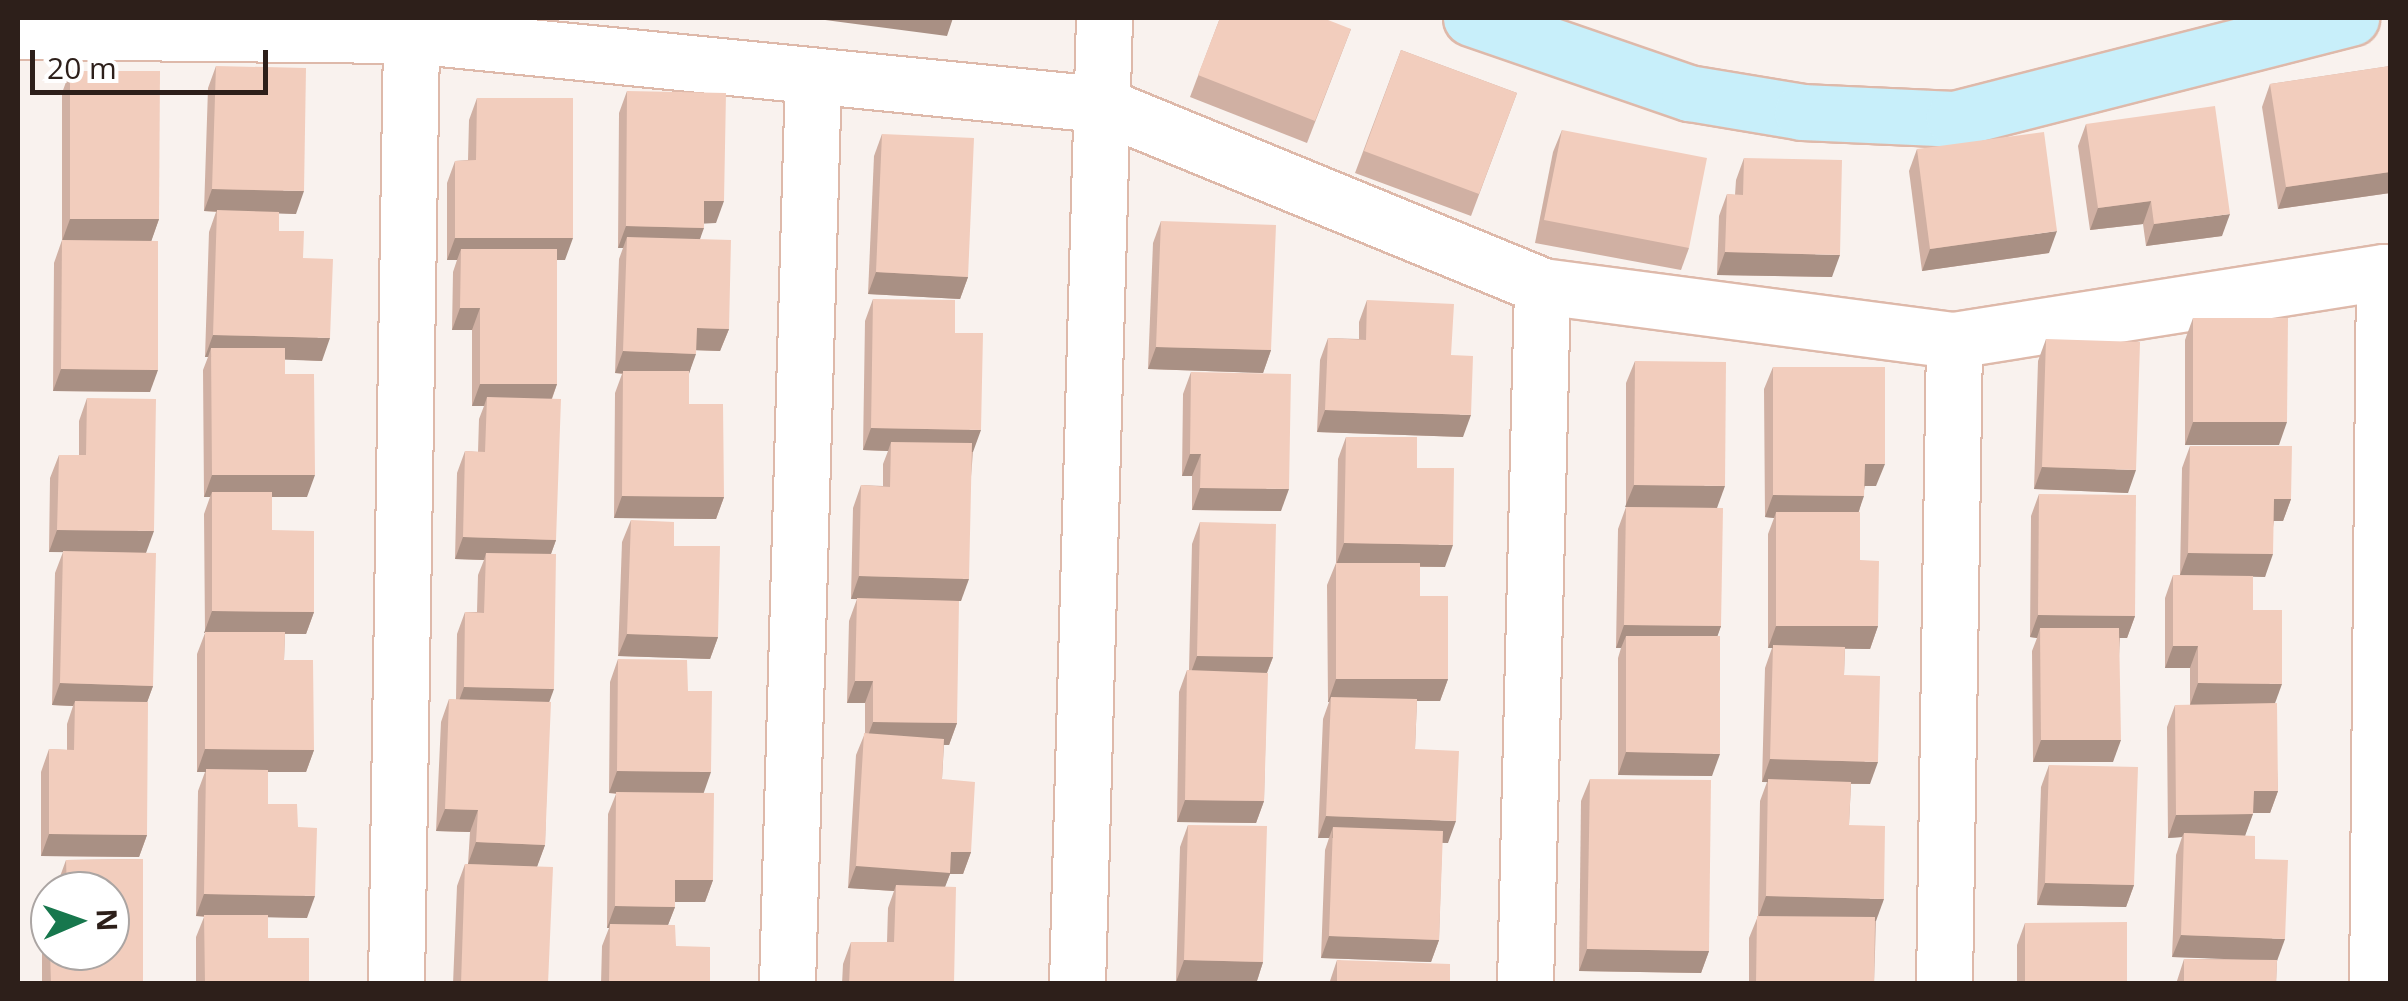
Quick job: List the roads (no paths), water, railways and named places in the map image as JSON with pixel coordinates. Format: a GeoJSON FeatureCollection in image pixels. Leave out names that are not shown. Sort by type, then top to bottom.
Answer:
{"type":"FeatureCollection","features":[{"type":"Feature","properties":{"kind":"street"},"geometry":{"type":"LineString","coordinates":[[1077,984],[1104,18]]}},
{"type":"Feature","properties":{"kind":"street"},"geometry":{"type":"LineString","coordinates":[[1471,18],[1689,92],[1802,112],[1954,120],[2351,18]]}},
{"type":"Feature","properties":{"kind":"street"},"geometry":{"type":"LineString","coordinates":[[18,31],[411,35],[1099,104],[1542,286],[1954,340],[2384,272],[2385,764],[2377,984]]}},
{"type":"Feature","properties":{"kind":"street"},"geometry":{"type":"LineString","coordinates":[[396,984],[411,35]]}},
{"type":"Feature","properties":{"kind":"street"},"geometry":{"type":"LineString","coordinates":[[787,984],[813,76]]}},
{"type":"Feature","properties":{"kind":"street"},"geometry":{"type":"LineString","coordinates":[[1525,984],[1542,286]]}},
{"type":"Feature","properties":{"kind":"street"},"geometry":{"type":"LineString","coordinates":[[1944,984],[1954,340]]}}]}
